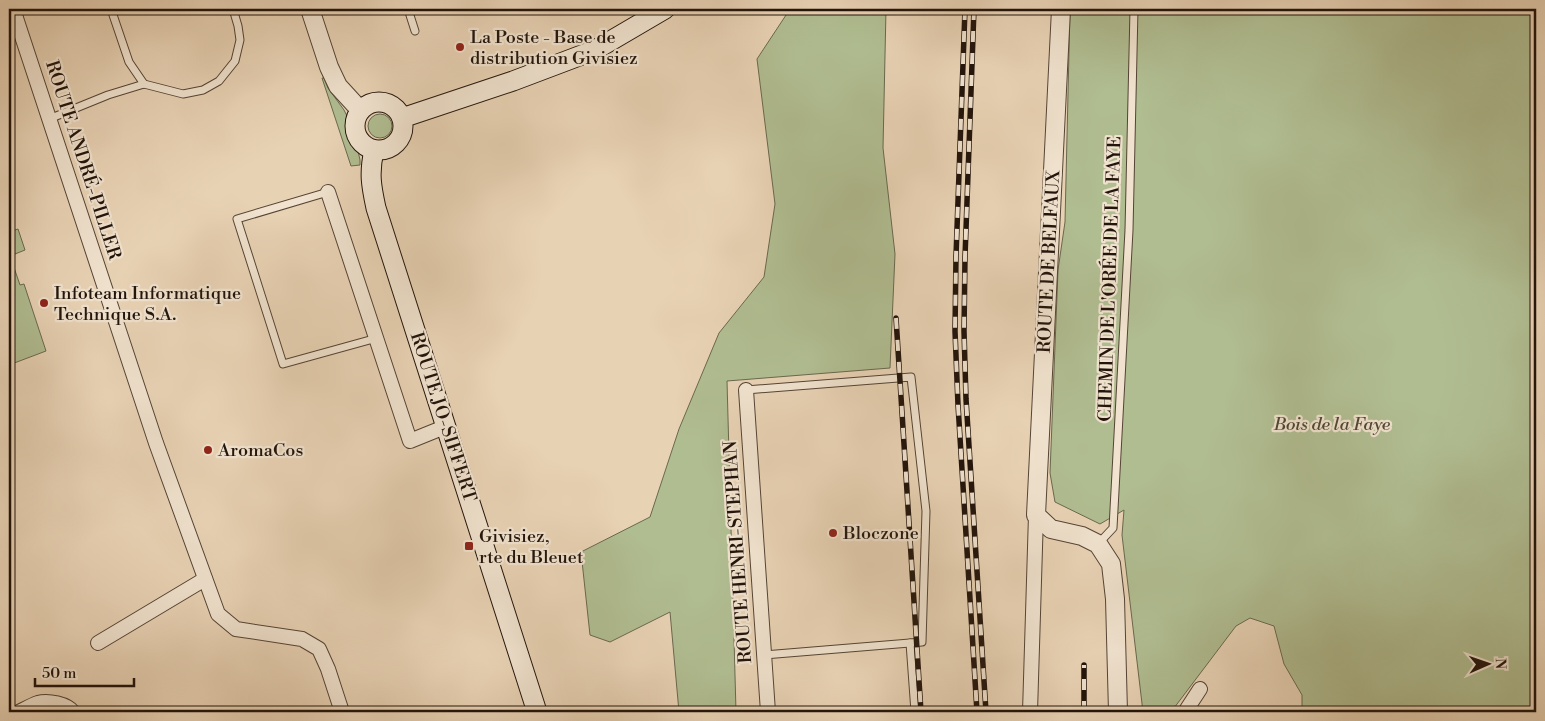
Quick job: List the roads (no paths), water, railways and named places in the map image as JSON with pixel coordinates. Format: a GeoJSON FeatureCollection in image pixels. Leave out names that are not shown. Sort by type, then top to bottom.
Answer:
{"type":"FeatureCollection","features":[{"type":"Feature","properties":{"kind":"main road"},"geometry":{"type":"LineString","coordinates":[[402,118],[513,82],[595,50],[665,9]]}},
{"type":"Feature","properties":{"kind":"main road"},"geometry":{"type":"LineString","coordinates":[[382,101],[390,104],[397,109],[402,118],[404,125],[398,141],[391,147],[383,150],[374,150],[367,147],[356,134],[356,118],[360,110],[374,102],[382,101]]}},
{"type":"Feature","properties":{"kind":"main road","name":"ROUTE JO-SIFFERT"},"geometry":{"type":"LineString","coordinates":[[374,150],[370,183],[376,208],[537,712]]}},
{"type":"Feature","properties":{"kind":"street","name":"ROUTE ANDRÉ-PILLER"},"geometry":{"type":"LineString","coordinates":[[13,9],[156,443],[218,614],[236,629],[302,639],[319,650],[328,669],[342,712]]}},
{"type":"Feature","properties":{"kind":"street"},"geometry":{"type":"LineString","coordinates":[[310,9],[329,67],[338,86],[360,110]]}},
{"type":"Feature","properties":{"kind":"street","name":"ROUTE DE BELFAUX"},"geometry":{"type":"LineString","coordinates":[[1036,515],[1061,9]]}},
{"type":"Feature","properties":{"kind":"street"},"geometry":{"type":"LineString","coordinates":[[328,192],[410,441],[447,426]]}},
{"type":"Feature","properties":{"kind":"street","name":"ROUTE HENRI-STEPHAN"},"geometry":{"type":"LineString","coordinates":[[746,390],[768,712]]}},
{"type":"Feature","properties":{"kind":"street"},"geometry":{"type":"LineString","coordinates":[[1036,515],[1042,522],[1052,528],[1082,536],[1098,544],[1110,564],[1114,590],[1118,712]]}},
{"type":"Feature","properties":{"kind":"street"},"geometry":{"type":"LineString","coordinates":[[1030,712],[1036,515]]}},
{"type":"Feature","properties":{"kind":"street"},"geometry":{"type":"LineString","coordinates":[[98,644],[205,579]]}},
{"type":"Feature","properties":{"kind":"street"},"geometry":{"type":"LineString","coordinates":[[1185,712],[1200,689]]}},
{"type":"Feature","properties":{"kind":"street"},"geometry":{"type":"LineString","coordinates":[[19,712],[38,703],[50,702],[69,708],[73,712]]}},
{"type":"Feature","properties":{"kind":"lane"},"geometry":{"type":"LineString","coordinates":[[111,9],[128,62],[144,84]]}},
{"type":"Feature","properties":{"kind":"lane"},"geometry":{"type":"LineString","coordinates":[[49,119],[144,84],[183,94],[203,90],[219,81],[235,60],[240,40],[233,9]]}},
{"type":"Feature","properties":{"kind":"lane"},"geometry":{"type":"LineString","coordinates":[[408,9],[415,31]]}},
{"type":"Feature","properties":{"kind":"lane","name":"CHEMIN DE L'ORÉE DE LA FAYE"},"geometry":{"type":"LineString","coordinates":[[1098,544],[1114,528],[1129,230],[1134,9]]}},
{"type":"Feature","properties":{"kind":"lane"},"geometry":{"type":"LineString","coordinates":[[328,192],[236,219],[283,364],[376,338]]}},
{"type":"Feature","properties":{"kind":"lane"},"geometry":{"type":"LineString","coordinates":[[746,390],[911,377],[926,511],[922,642],[764,655]]}},
{"type":"Feature","properties":{"kind":"lane"},"geometry":{"type":"LineString","coordinates":[[910,643],[915,712]]}},
{"type":"Feature","properties":{"kind":"railway"},"geometry":{"type":"LineString","coordinates":[[965,9],[955,331],[977,712]]}},
{"type":"Feature","properties":{"kind":"railway"},"geometry":{"type":"LineString","coordinates":[[974,9],[964,331],[966,399],[986,712]]}},
{"type":"Feature","properties":{"kind":"railway"},"geometry":{"type":"LineString","coordinates":[[896,318],[921,712]]}},
{"type":"Feature","properties":{"kind":"railway"},"geometry":{"type":"LineString","coordinates":[[1084,665],[1084,712]]}},
{"type":"Feature","properties":{"kind":"place","name":"La Poste - Base de distribution Givisiez"},"geometry":{"type":"Point","coordinates":[460,47]}},
{"type":"Feature","properties":{"kind":"place","name":"Infoteam Informatique Technique S.A."},"geometry":{"type":"Point","coordinates":[44,303]}},
{"type":"Feature","properties":{"kind":"place","name":"AromaCos"},"geometry":{"type":"Point","coordinates":[208,450]}},
{"type":"Feature","properties":{"kind":"place","name":"Bloczone"},"geometry":{"type":"Point","coordinates":[833,533]}},
{"type":"Feature","properties":{"kind":"place","name":"Givisiez, rte du Bleuet"},"geometry":{"type":"Point","coordinates":[469,546]}},
{"type":"Feature","properties":{"kind":"park label","name":"Bois de la Faye"},"geometry":{"type":"Point","coordinates":[1332,424]}}]}
